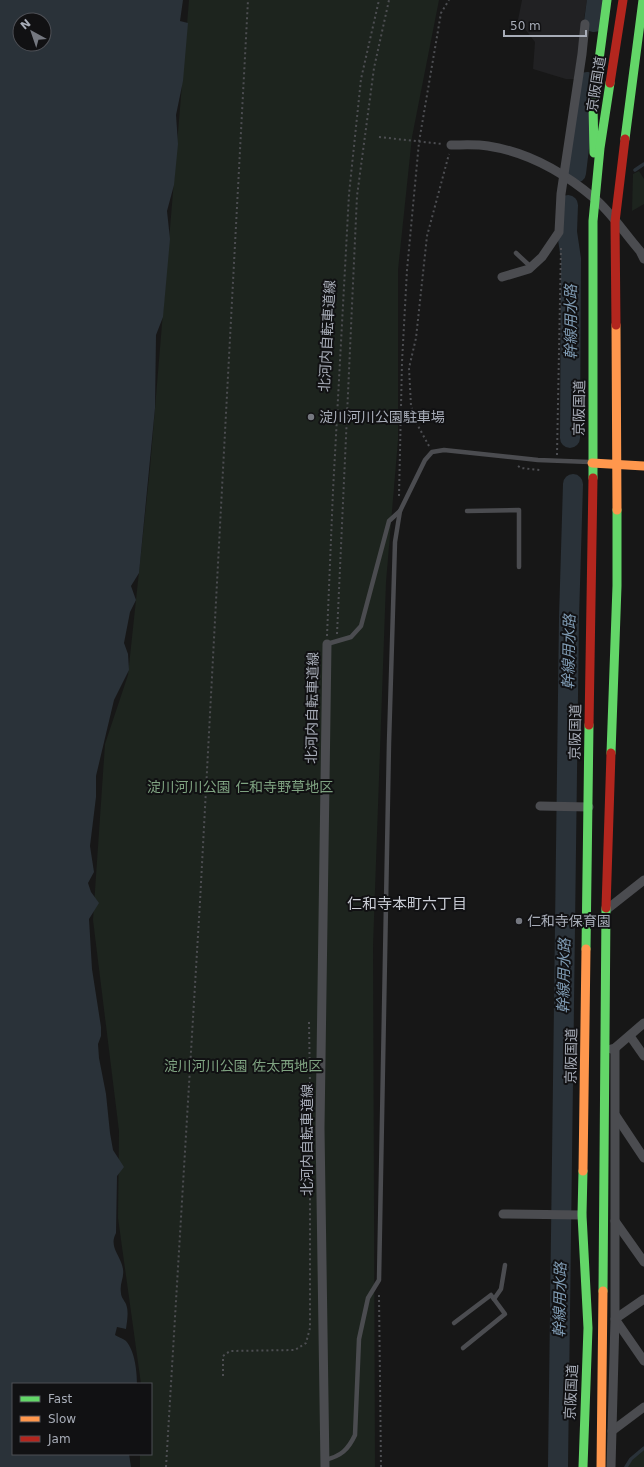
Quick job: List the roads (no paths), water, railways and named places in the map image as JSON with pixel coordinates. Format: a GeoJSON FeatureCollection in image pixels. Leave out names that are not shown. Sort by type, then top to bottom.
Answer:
{"type":"FeatureCollection","features":[{"type":"Feature","properties":{"kind":"main road"},"geometry":{"type":"LineString","coordinates":[[595,198],[593,105],[608,0]]}},
{"type":"Feature","properties":{"kind":"main road","name":"京阪国道"},"geometry":{"type":"LineString","coordinates":[[583,1467],[588,1328],[582,1215],[595,198],[607,103],[623,0]]}},
{"type":"Feature","properties":{"kind":"main road","name":"京阪国道"},"geometry":{"type":"LineString","coordinates":[[601,1467],[606,911],[617,586],[615,222],[643,0]]}},
{"type":"Feature","properties":{"kind":"main road"},"geometry":{"type":"LineString","coordinates":[[592,462],[644,466]]}},
{"type":"Feature","properties":{"kind":"street"},"geometry":{"type":"LineString","coordinates":[[502,277],[532,267],[542,257],[559,232],[564,175],[585,24]]}},
{"type":"Feature","properties":{"kind":"street"},"geometry":{"type":"LineString","coordinates":[[582,54],[599,56]]}},
{"type":"Feature","properties":{"kind":"street"},"geometry":{"type":"LineString","coordinates":[[451,145],[487,145],[513,151],[538,160],[564,175],[595,198],[640,251],[644,259]]}},
{"type":"Feature","properties":{"kind":"street","name":"北河内自転車道線"},"geometry":{"type":"LineString","coordinates":[[325,1464],[320,1128],[327,644]]}},
{"type":"Feature","properties":{"kind":"street"},"geometry":{"type":"LineString","coordinates":[[540,806],[588,807]]}},
{"type":"Feature","properties":{"kind":"street"},"geometry":{"type":"LineString","coordinates":[[606,911],[644,880]]}},
{"type":"Feature","properties":{"kind":"street"},"geometry":{"type":"LineString","coordinates":[[604,1051],[615,1048],[644,1023]]}},
{"type":"Feature","properties":{"kind":"street"},"geometry":{"type":"LineString","coordinates":[[630,1036],[644,1056]]}},
{"type":"Feature","properties":{"kind":"street"},"geometry":{"type":"LineString","coordinates":[[610,1467],[615,1319],[615,1048]]}},
{"type":"Feature","properties":{"kind":"street"},"geometry":{"type":"LineString","coordinates":[[616,1116],[644,1158]]}},
{"type":"Feature","properties":{"kind":"street"},"geometry":{"type":"LineString","coordinates":[[503,1214],[582,1215]]}},
{"type":"Feature","properties":{"kind":"street"},"geometry":{"type":"LineString","coordinates":[[616,1221],[644,1262]]}},
{"type":"Feature","properties":{"kind":"street"},"geometry":{"type":"LineString","coordinates":[[615,1319],[644,1299]]}},
{"type":"Feature","properties":{"kind":"street"},"geometry":{"type":"LineString","coordinates":[[615,1319],[644,1361]]}},
{"type":"Feature","properties":{"kind":"street"},"geometry":{"type":"LineString","coordinates":[[612,1431],[644,1407]]}},
{"type":"Feature","properties":{"kind":"lane"},"geometry":{"type":"LineString","coordinates":[[516,253],[532,267]]}},
{"type":"Feature","properties":{"kind":"lane"},"geometry":{"type":"LineString","coordinates":[[325,1464],[349,1448],[355,1435],[359,1339],[368,1298],[379,1280],[389,735],[395,542],[400,510],[425,460],[432,452],[444,450],[557,461],[592,462]]}},
{"type":"Feature","properties":{"kind":"lane"},"geometry":{"type":"LineString","coordinates":[[327,644],[352,637],[361,626],[389,520],[400,510]]}},
{"type":"Feature","properties":{"kind":"lane"},"geometry":{"type":"LineString","coordinates":[[467,511],[519,510],[518,567]]}},
{"type":"Feature","properties":{"kind":"lane"},"geometry":{"type":"LineString","coordinates":[[494,1299],[501,1289],[505,1266]]}},
{"type":"Feature","properties":{"kind":"lane"},"geometry":{"type":"LineString","coordinates":[[454,1323],[491,1295],[505,1314],[463,1348]]}},
{"type":"Feature","properties":{"kind":"waterway","name":"幹線用水路"},"geometry":{"type":"LineString","coordinates":[[594,22],[597,0]]}},
{"type":"Feature","properties":{"kind":"waterway","name":"幹線用水路"},"geometry":{"type":"LineString","coordinates":[[576,173],[587,82]]}},
{"type":"Feature","properties":{"kind":"waterway"},"geometry":{"type":"LineString","coordinates":[[635,170],[644,164]]}},
{"type":"Feature","properties":{"kind":"waterway","name":"幹線用水路"},"geometry":{"type":"LineString","coordinates":[[568,205],[567,232],[571,259],[570,438]]}},
{"type":"Feature","properties":{"kind":"waterway","name":"幹線用水路"},"geometry":{"type":"LineString","coordinates":[[558,1467],[569,618],[573,484]]}},
{"type":"Feature","properties":{"kind":"waterway"},"geometry":{"type":"LineString","coordinates":[[626,1467],[631,1459],[644,1448]]}},
{"type":"Feature","properties":{"kind":"place","name":"淀川河川公園駐車場"},"geometry":{"type":"Point","coordinates":[311,417]}},
{"type":"Feature","properties":{"kind":"place","name":"仁和寺保育園"},"geometry":{"type":"Point","coordinates":[519,921]}},
{"type":"Feature","properties":{"kind":"district","name":"仁和寺本町六丁目"},"geometry":{"type":"Point","coordinates":[407,904]}},
{"type":"Feature","properties":{"kind":"park label","name":"淀川河川公園 仁和寺野草地区"},"geometry":{"type":"Point","coordinates":[240,787]}},
{"type":"Feature","properties":{"kind":"park label","name":"淀川河川公園 佐太西地区"},"geometry":{"type":"Point","coordinates":[243,1066]}}]}
